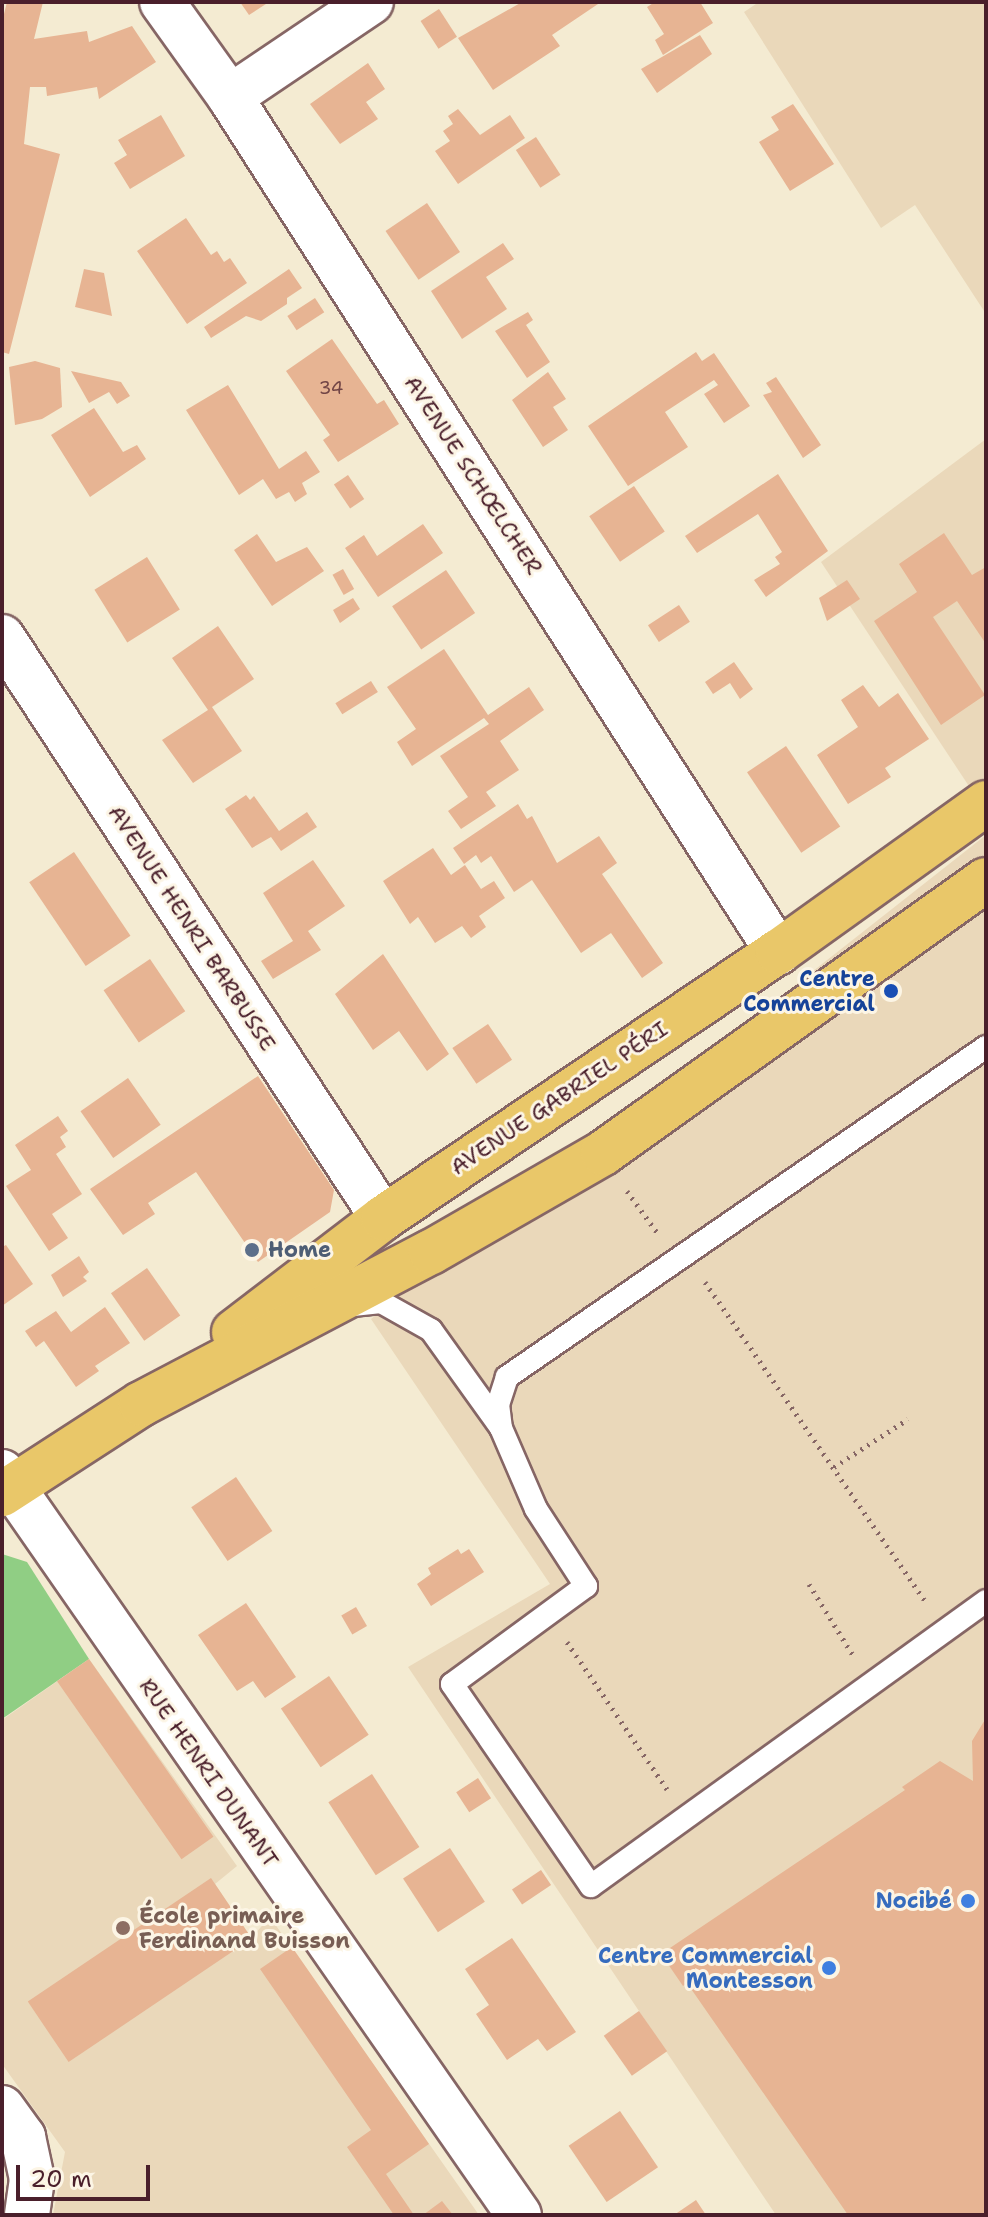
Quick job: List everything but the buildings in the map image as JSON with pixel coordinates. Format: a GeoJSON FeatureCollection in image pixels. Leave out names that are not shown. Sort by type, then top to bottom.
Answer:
{"type":"FeatureCollection","features":[{"type":"Feature","properties":{"kind":"main road","name":"AVENUE GABRIEL PÉRI"},"geometry":{"type":"LineString","coordinates":[[141,1404],[383,1218],[778,952],[986,803]]}},
{"type":"Feature","properties":{"kind":"main road","name":"AVENUE GABRIEL PÉRI"},"geometry":{"type":"LineString","coordinates":[[5,1484],[141,1404],[324,1308],[603,1153],[986,880]]}},
{"type":"Feature","properties":{"kind":"street","name":"AVENUE SCHŒLCHER"},"geometry":{"type":"LineString","coordinates":[[162,2],[230,97],[778,952]]}},
{"type":"Feature","properties":{"kind":"street"},"geometry":{"type":"LineString","coordinates":[[230,97],[371,2]]}},
{"type":"Feature","properties":{"kind":"street","name":"AVENUE HENRI BARBUSSE"},"geometry":{"type":"LineString","coordinates":[[2,637],[383,1218]]}},
{"type":"Feature","properties":{"kind":"street","name":"RUE HENRI DUNANT"},"geometry":{"type":"LineString","coordinates":[[5,1484],[519,2215]]}},
{"type":"Feature","properties":{"kind":"street"},"geometry":{"type":"LineString","coordinates":[[2,2108],[23,2137],[32,2179],[27,2215]]}},
{"type":"Feature","properties":{"kind":"lane"},"geometry":{"type":"LineString","coordinates":[[945,909],[986,895]]}},
{"type":"Feature","properties":{"kind":"lane"},"geometry":{"type":"LineString","coordinates":[[501,1428],[498,1404],[507,1377],[986,1047]]}},
{"type":"Feature","properties":{"kind":"lane"},"geometry":{"type":"LineString","coordinates":[[324,1308],[381,1302],[431,1330],[501,1428],[536,1509],[586,1586],[452,1684],[591,1886],[986,1601]]}},
{"type":"Feature","properties":{"kind":"path"},"geometry":{"type":"LineString","coordinates":[[603,1153],[676,1259],[709,1285],[925,1596],[935,1637]]}},
{"type":"Feature","properties":{"kind":"path"},"geometry":{"type":"LineString","coordinates":[[834,1467],[908,1419]]}},
{"type":"Feature","properties":{"kind":"path"},"geometry":{"type":"LineString","coordinates":[[809,1584],[841,1637]]}},
{"type":"Feature","properties":{"kind":"path"},"geometry":{"type":"LineString","coordinates":[[548,1614],[685,1816]]}},
{"type":"Feature","properties":{"kind":"shaded area"},"geometry":{"type":"Polygon","coordinates":[[[759,2],[986,2],[986,314],[915,205],[881,228],[744,12],[759,2]]]}},
{"type":"Feature","properties":{"kind":"shaded area"},"geometry":{"type":"Polygon","coordinates":[[[986,439],[986,812],[821,562],[986,439]]]}},
{"type":"Feature","properties":{"kind":"shaded area"},"geometry":{"type":"Polygon","coordinates":[[[986,835],[986,2215],[776,2215],[408,1667],[550,1584],[371,1319],[986,835]]]}},
{"type":"Feature","properties":{"kind":"shaded area","name":"École primaire Ferdinand Buisson"},"geometry":{"type":"Polygon","coordinates":[[[89,1659],[237,1866],[215,1884],[251,1938],[270,1917],[479,2215],[53,2215],[65,2152],[2,2064],[2,1720],[89,1659]]]}},
{"type":"Feature","properties":{"kind":"green space"},"geometry":{"type":"Polygon","coordinates":[[[2,1554],[27,1562],[89,1659],[2,1719],[2,1554]]]}},
{"type":"Feature","properties":{"kind":"place","name":"Centre Commercial"},"geometry":{"type":"Point","coordinates":[891,991]}},
{"type":"Feature","properties":{"kind":"place","name":"Home"},"geometry":{"type":"Point","coordinates":[252,1250]}},
{"type":"Feature","properties":{"kind":"place","name":"Nocibé"},"geometry":{"type":"Point","coordinates":[968,1901]}},
{"type":"Feature","properties":{"kind":"place","name":"École primaire Ferdinand Buisson"},"geometry":{"type":"Point","coordinates":[123,1928]}},
{"type":"Feature","properties":{"kind":"place","name":"Centre Commercial Montesson"},"geometry":{"type":"Point","coordinates":[829,1968]}}]}
